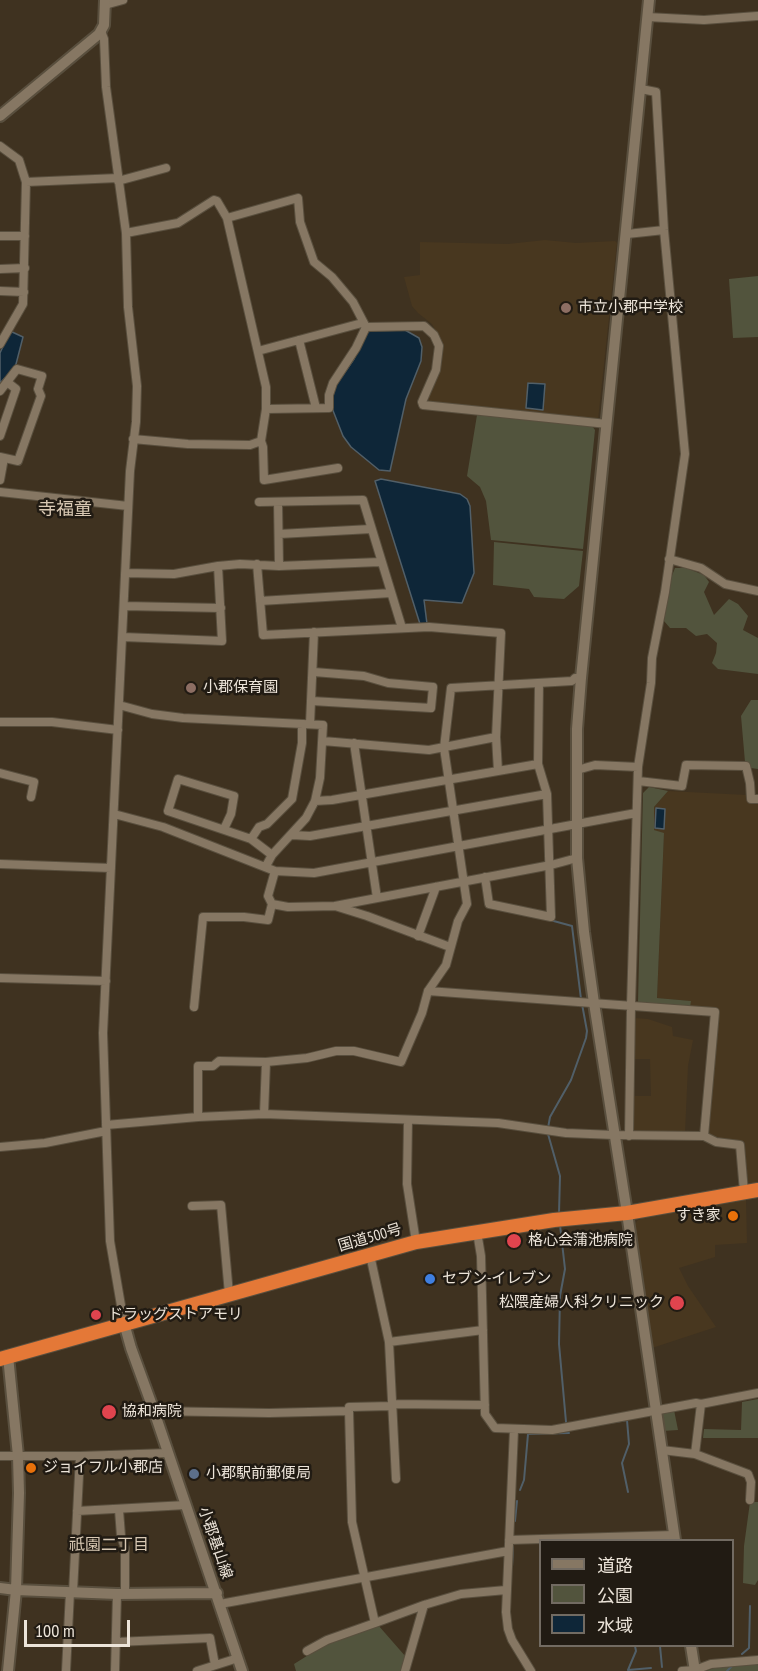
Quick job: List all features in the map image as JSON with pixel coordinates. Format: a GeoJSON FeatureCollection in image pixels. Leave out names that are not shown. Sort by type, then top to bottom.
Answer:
{"type":"FeatureCollection","features":[{"type":"Feature","properties":{"kind":"highway","name":"国道500号"},"geometry":{"type":"LineString","coordinates":[[4,1358],[416,1242],[554,1221],[627,1213],[751,1191]]}},
{"type":"Feature","properties":{"kind":"street"},"geometry":{"type":"LineString","coordinates":[[123,0],[105,2],[101,32],[104,39],[106,87],[126,233],[128,307],[137,386],[128,506],[103,1033],[110,1241],[124,1323]]}},
{"type":"Feature","properties":{"kind":"street"},"geometry":{"type":"LineString","coordinates":[[592,1539],[674,1538],[584,932],[576,824],[577,729],[581,678],[649,0]]}},
{"type":"Feature","properties":{"kind":"street"},"geometry":{"type":"LineString","coordinates":[[647,16],[704,20],[757,16]]}},
{"type":"Feature","properties":{"kind":"street"},"geometry":{"type":"LineString","coordinates":[[0,116],[101,32]]}},
{"type":"Feature","properties":{"kind":"street"},"geometry":{"type":"LineString","coordinates":[[629,1136],[638,766],[651,683],[652,658],[685,454],[664,230],[656,92],[641,89]]}},
{"type":"Feature","properties":{"kind":"street"},"geometry":{"type":"LineString","coordinates":[[0,146],[20,160],[26,182],[23,304],[0,344]]}},
{"type":"Feature","properties":{"kind":"street"},"geometry":{"type":"LineString","coordinates":[[26,182],[118,179],[166,168]]}},
{"type":"Feature","properties":{"kind":"street"},"geometry":{"type":"LineString","coordinates":[[227,218],[298,198],[300,222],[314,262],[332,277],[353,302],[364,325],[356,348],[333,383],[329,395],[329,408],[266,409]]}},
{"type":"Feature","properties":{"kind":"street"},"geometry":{"type":"LineString","coordinates":[[126,233],[178,223],[214,200],[217,201],[227,218],[266,387],[266,409],[261,441],[264,480],[338,468]]}},
{"type":"Feature","properties":{"kind":"street"},"geometry":{"type":"LineString","coordinates":[[627,234],[664,230]]}},
{"type":"Feature","properties":{"kind":"street"},"geometry":{"type":"LineString","coordinates":[[0,236],[25,236]]}},
{"type":"Feature","properties":{"kind":"street"},"geometry":{"type":"LineString","coordinates":[[0,268],[25,268]]}},
{"type":"Feature","properties":{"kind":"street"},"geometry":{"type":"LineString","coordinates":[[0,291],[24,292]]}},
{"type":"Feature","properties":{"kind":"street"},"geometry":{"type":"LineString","coordinates":[[258,351],[364,325],[424,326],[434,335],[439,346],[436,370],[422,402],[423,405],[607,424]]}},
{"type":"Feature","properties":{"kind":"street"},"geometry":{"type":"LineString","coordinates":[[299,340],[316,408]]}},
{"type":"Feature","properties":{"kind":"street"},"geometry":{"type":"LineString","coordinates":[[0,391],[17,369],[42,376],[38,389],[41,396],[18,461],[2,457],[0,480]]}},
{"type":"Feature","properties":{"kind":"street"},"geometry":{"type":"LineString","coordinates":[[0,436],[16,389],[7,382]]}},
{"type":"Feature","properties":{"kind":"street"},"geometry":{"type":"LineString","coordinates":[[133,439],[188,444],[250,445],[261,441]]}},
{"type":"Feature","properties":{"kind":"street"},"geometry":{"type":"LineString","coordinates":[[0,492],[128,506]]}},
{"type":"Feature","properties":{"kind":"street"},"geometry":{"type":"LineString","coordinates":[[259,502],[363,500],[380,562],[402,628]]}},
{"type":"Feature","properties":{"kind":"street"},"geometry":{"type":"LineString","coordinates":[[278,502],[279,566]]}},
{"type":"Feature","properties":{"kind":"street"},"geometry":{"type":"LineString","coordinates":[[279,534],[371,529]]}},
{"type":"Feature","properties":{"kind":"street"},"geometry":{"type":"LineString","coordinates":[[669,559],[701,568],[724,584],[758,591]]}},
{"type":"Feature","properties":{"kind":"street"},"geometry":{"type":"LineString","coordinates":[[125,573],[174,574],[218,566],[257,564],[279,566],[380,562]]}},
{"type":"Feature","properties":{"kind":"street"},"geometry":{"type":"LineString","coordinates":[[257,564],[262,634],[429,627],[501,633],[496,737],[498,771]]}},
{"type":"Feature","properties":{"kind":"street"},"geometry":{"type":"LineString","coordinates":[[123,637],[222,641],[218,566]]}},
{"type":"Feature","properties":{"kind":"street"},"geometry":{"type":"LineString","coordinates":[[260,601],[391,594]]}},
{"type":"Feature","properties":{"kind":"street"},"geometry":{"type":"LineString","coordinates":[[124,606],[221,608]]}},
{"type":"Feature","properties":{"kind":"street"},"geometry":{"type":"LineString","coordinates":[[251,839],[260,827],[267,824],[292,799],[312,701],[314,632]]}},
{"type":"Feature","properties":{"kind":"street"},"geometry":{"type":"LineString","coordinates":[[312,701],[431,708],[433,687],[388,683],[364,676],[314,672]]}},
{"type":"Feature","properties":{"kind":"street"},"geometry":{"type":"LineString","coordinates":[[198,1117],[198,1066],[213,1066],[219,1061],[266,1062],[306,1058],[321,1053],[354,1051],[401,1062],[422,1012],[428,991],[446,964],[458,921],[467,904],[444,748],[451,688],[572,681],[575,678],[581,678]]}},
{"type":"Feature","properties":{"kind":"street"},"geometry":{"type":"LineString","coordinates":[[485,877],[489,904],[551,917],[550,830],[547,794],[538,764],[539,683]]}},
{"type":"Feature","properties":{"kind":"street"},"geometry":{"type":"LineString","coordinates":[[119,705],[152,714],[183,718],[323,725],[320,778],[315,801],[306,818],[272,855],[266,866]]}},
{"type":"Feature","properties":{"kind":"street"},"geometry":{"type":"LineString","coordinates":[[0,722],[52,722],[118,730]]}},
{"type":"Feature","properties":{"kind":"street"},"geometry":{"type":"LineString","coordinates":[[323,741],[429,750],[496,737]]}},
{"type":"Feature","properties":{"kind":"street"},"geometry":{"type":"LineString","coordinates":[[354,743],[377,898]]}},
{"type":"Feature","properties":{"kind":"street"},"geometry":{"type":"LineString","coordinates":[[315,801],[321,802],[538,764]]}},
{"type":"Feature","properties":{"kind":"street"},"geometry":{"type":"LineString","coordinates":[[577,770],[596,765],[638,766]]}},
{"type":"Feature","properties":{"kind":"street"},"geometry":{"type":"LineString","coordinates":[[638,781],[682,786],[686,765],[746,766],[751,799],[758,799]]}},
{"type":"Feature","properties":{"kind":"street"},"geometry":{"type":"LineString","coordinates":[[0,773],[34,782],[30,796]]}},
{"type":"Feature","properties":{"kind":"street"},"geometry":{"type":"LineString","coordinates":[[224,829],[231,814],[234,796],[178,779],[168,811],[251,839],[272,855]]}},
{"type":"Feature","properties":{"kind":"street"},"geometry":{"type":"LineString","coordinates":[[292,835],[310,836],[547,794]]}},
{"type":"Feature","properties":{"kind":"street"},"geometry":{"type":"LineString","coordinates":[[114,814],[163,827],[275,871],[314,873],[636,813]]}},
{"type":"Feature","properties":{"kind":"street"},"geometry":{"type":"LineString","coordinates":[[272,904],[288,907],[336,906],[577,858]]}},
{"type":"Feature","properties":{"kind":"street"},"geometry":{"type":"LineString","coordinates":[[0,864],[111,868]]}},
{"type":"Feature","properties":{"kind":"street"},"geometry":{"type":"LineString","coordinates":[[194,1007],[203,917],[244,917],[268,920],[272,904],[268,896],[275,871]]}},
{"type":"Feature","properties":{"kind":"street"},"geometry":{"type":"LineString","coordinates":[[418,936],[436,887]]}},
{"type":"Feature","properties":{"kind":"street"},"geometry":{"type":"LineString","coordinates":[[336,906],[450,948]]}},
{"type":"Feature","properties":{"kind":"street"},"geometry":{"type":"LineString","coordinates":[[0,978],[106,981]]}},
{"type":"Feature","properties":{"kind":"street"},"geometry":{"type":"LineString","coordinates":[[428,991],[715,1012],[704,1137]]}},
{"type":"Feature","properties":{"kind":"street"},"geometry":{"type":"LineString","coordinates":[[264,1114],[266,1062]]}},
{"type":"Feature","properties":{"kind":"street"},"geometry":{"type":"LineString","coordinates":[[0,1147],[45,1143],[106,1128],[198,1117],[264,1114],[498,1123],[566,1133],[704,1137],[716,1142],[740,1144],[751,1191]]}},
{"type":"Feature","properties":{"kind":"street"},"geometry":{"type":"LineString","coordinates":[[408,1120],[407,1184],[416,1242]]}},
{"type":"Feature","properties":{"kind":"street"},"geometry":{"type":"LineString","coordinates":[[192,1206],[221,1205],[229,1294]]}},
{"type":"Feature","properties":{"kind":"street"},"geometry":{"type":"LineString","coordinates":[[477,1232],[481,1256],[485,1414],[495,1428],[552,1430],[758,1393]]}},
{"type":"Feature","properties":{"kind":"street"},"geometry":{"type":"LineString","coordinates":[[370,1255],[389,1342],[396,1479]]}},
{"type":"Feature","properties":{"kind":"street","name":"小郡基山線"},"geometry":{"type":"LineString","coordinates":[[124,1323],[242,1671]]}},
{"type":"Feature","properties":{"kind":"street"},"geometry":{"type":"LineString","coordinates":[[389,1342],[483,1330]]}},
{"type":"Feature","properties":{"kind":"street"},"geometry":{"type":"LineString","coordinates":[[4,1358],[18,1456],[16,1590],[8,1671]]}},
{"type":"Feature","properties":{"kind":"street"},"geometry":{"type":"LineString","coordinates":[[695,1455],[701,1404]]}},
{"type":"Feature","properties":{"kind":"street"},"geometry":{"type":"LineString","coordinates":[[375,1623],[352,1522],[349,1407],[485,1405]]}},
{"type":"Feature","properties":{"kind":"street"},"geometry":{"type":"LineString","coordinates":[[154,1411],[269,1413],[349,1411]]}},
{"type":"Feature","properties":{"kind":"street"},"geometry":{"type":"LineString","coordinates":[[514,1430],[506,1590],[508,1629],[531,1671]]}},
{"type":"Feature","properties":{"kind":"street"},"geometry":{"type":"LineString","coordinates":[[662,1450],[695,1455],[748,1474],[751,1482],[750,1500]]}},
{"type":"Feature","properties":{"kind":"street"},"geometry":{"type":"LineString","coordinates":[[0,1456],[168,1453]]}},
{"type":"Feature","properties":{"kind":"street"},"geometry":{"type":"LineString","coordinates":[[66,1671],[80,1456]]}},
{"type":"Feature","properties":{"kind":"street"},"geometry":{"type":"LineString","coordinates":[[77,1511],[186,1505]]}},
{"type":"Feature","properties":{"kind":"street"},"geometry":{"type":"LineString","coordinates":[[115,1671],[125,1548],[121,1536],[119,1510]]}},
{"type":"Feature","properties":{"kind":"street"},"geometry":{"type":"LineString","coordinates":[[509,1540],[539,1540]]}},
{"type":"Feature","properties":{"kind":"street"},"geometry":{"type":"LineString","coordinates":[[0,1588],[218,1598],[364,1577],[508,1551]]}},
{"type":"Feature","properties":{"kind":"street"},"geometry":{"type":"LineString","coordinates":[[307,1651],[327,1640],[424,1605],[461,1594],[506,1590]]}},
{"type":"Feature","properties":{"kind":"street"},"geometry":{"type":"LineString","coordinates":[[405,1671],[424,1605]]}},
{"type":"Feature","properties":{"kind":"street"},"geometry":{"type":"LineString","coordinates":[[116,1642],[210,1638],[215,1665]]}},
{"type":"Feature","properties":{"kind":"street"},"geometry":{"type":"LineString","coordinates":[[691,1647],[695,1670]]}},
{"type":"Feature","properties":{"kind":"street"},"geometry":{"type":"LineString","coordinates":[[197,1671],[238,1658]]}},
{"type":"Feature","properties":{"kind":"street"},"geometry":{"type":"LineString","coordinates":[[682,1671],[695,1670],[711,1664],[758,1660]]}},
{"type":"Feature","properties":{"kind":"shaded area"},"geometry":{"type":"Polygon","coordinates":[[[545,240],[576,243],[615,241],[617,243],[598,420],[432,403],[428,399],[429,392],[441,364],[441,341],[432,324],[412,306],[404,277],[420,275],[420,242],[508,244],[545,240]]]}},
{"type":"Feature","properties":{"kind":"shaded area"},"geometry":{"type":"Polygon","coordinates":[[[668,791],[747,795],[748,802],[758,802],[758,1183],[748,1182],[744,1141],[725,1140],[709,1135],[718,1008],[690,1007],[690,1001],[657,998],[664,834],[654,830],[654,807],[668,791]]]}},
{"type":"Feature","properties":{"kind":"shaded area"},"geometry":{"type":"Polygon","coordinates":[[[635,1018],[648,1019],[672,1027],[673,1036],[693,1040],[688,1066],[685,1133],[634,1131],[634,1096],[651,1096],[650,1059],[634,1059],[635,1018]]]}},
{"type":"Feature","properties":{"kind":"shaded area"},"geometry":{"type":"Polygon","coordinates":[[[746,1199],[747,1243],[715,1245],[715,1257],[679,1268],[688,1286],[716,1327],[652,1348],[635,1225],[637,1221],[642,1218],[746,1199]]]}},
{"type":"Feature","properties":{"kind":"green space"},"geometry":{"type":"Polygon","coordinates":[[[758,276],[758,337],[733,338],[729,279],[758,276]]]}},
{"type":"Feature","properties":{"kind":"green space"},"geometry":{"type":"Polygon","coordinates":[[[477,415],[592,426],[595,430],[583,549],[491,540],[486,501],[480,487],[467,476],[477,415]]]}},
{"type":"Feature","properties":{"kind":"green space"},"geometry":{"type":"Polygon","coordinates":[[[494,542],[583,551],[579,586],[564,599],[534,597],[529,589],[493,585],[494,542]]]}},
{"type":"Feature","properties":{"kind":"green space"},"geometry":{"type":"Polygon","coordinates":[[[675,568],[686,568],[704,575],[709,582],[704,592],[714,615],[729,599],[738,604],[748,616],[743,630],[758,638],[758,674],[718,669],[712,663],[717,643],[707,634],[696,636],[686,628],[670,628],[664,621],[671,578],[675,568]]]}},
{"type":"Feature","properties":{"kind":"green space"},"geometry":{"type":"Polygon","coordinates":[[[751,700],[758,700],[758,769],[751,768],[745,762],[741,716],[751,700]]]}},
{"type":"Feature","properties":{"kind":"green space"},"geometry":{"type":"Polygon","coordinates":[[[649,787],[668,791],[654,807],[654,830],[664,833],[657,998],[691,1001],[690,1007],[638,1002],[643,793],[649,787]]]}},
{"type":"Feature","properties":{"kind":"green space"},"geometry":{"type":"Polygon","coordinates":[[[758,1399],[758,1438],[703,1438],[704,1429],[741,1430],[742,1402],[758,1399]]]}},
{"type":"Feature","properties":{"kind":"green space"},"geometry":{"type":"Polygon","coordinates":[[[674,1410],[678,1430],[663,1431],[661,1415],[664,1411],[674,1410]]]}},
{"type":"Feature","properties":{"kind":"green space"},"geometry":{"type":"Polygon","coordinates":[[[750,1502],[758,1502],[758,1580],[755,1585],[743,1583],[744,1546],[750,1502]]]}},
{"type":"Feature","properties":{"kind":"green space"},"geometry":{"type":"Polygon","coordinates":[[[378,1625],[406,1657],[402,1671],[296,1671],[294,1664],[318,1649],[378,1625]]]}},
{"type":"Feature","properties":{"kind":"green space"},"geometry":{"type":"Polygon","coordinates":[[[758,1664],[758,1671],[706,1671],[719,1666],[758,1664]]]}},
{"type":"Feature","properties":{"kind":"water"},"geometry":{"type":"Polygon","coordinates":[[[405,330],[419,338],[422,347],[421,361],[406,399],[390,471],[379,470],[351,447],[343,436],[332,408],[332,398],[336,385],[354,359],[364,334],[370,331],[405,330]]]}},
{"type":"Feature","properties":{"kind":"water"},"geometry":{"type":"Polygon","coordinates":[[[10,331],[23,337],[15,368],[0,383],[0,353],[10,331]]]}},
{"type":"Feature","properties":{"kind":"water"},"geometry":{"type":"Polygon","coordinates":[[[528,383],[545,384],[543,410],[526,408],[528,383]]]}},
{"type":"Feature","properties":{"kind":"water"},"geometry":{"type":"Polygon","coordinates":[[[381,479],[460,494],[467,499],[470,506],[474,573],[462,603],[424,600],[427,624],[420,624],[375,481],[381,479]]]}},
{"type":"Feature","properties":{"kind":"water"},"geometry":{"type":"Polygon","coordinates":[[[656,808],[665,809],[664,829],[655,828],[656,808]]]}},
{"type":"Feature","properties":{"kind":"waterway"},"geometry":{"type":"LineString","coordinates":[[550,920],[572,926],[581,999]]}},
{"type":"Feature","properties":{"kind":"waterway"},"geometry":{"type":"LineString","coordinates":[[548,1128],[550,1117],[571,1080],[586,1038],[587,1031],[582,1004]]}},
{"type":"Feature","properties":{"kind":"waterway"},"geometry":{"type":"LineString","coordinates":[[548,1134],[560,1176],[559,1213]]}},
{"type":"Feature","properties":{"kind":"waterway"},"geometry":{"type":"LineString","coordinates":[[560,1225],[565,1269],[560,1296],[559,1344],[566,1422]]}},
{"type":"Feature","properties":{"kind":"waterway"},"geometry":{"type":"LineString","coordinates":[[608,1423],[627,1420],[629,1444],[622,1463],[628,1492]]}},
{"type":"Feature","properties":{"kind":"waterway"},"geometry":{"type":"LineString","coordinates":[[520,1490],[524,1480],[528,1434],[569,1433]]}},
{"type":"Feature","properties":{"kind":"waterway"},"geometry":{"type":"LineString","coordinates":[[515,1521],[517,1501]]}},
{"type":"Feature","properties":{"kind":"waterway"},"geometry":{"type":"LineString","coordinates":[[512,1567],[513,1547]]}},
{"type":"Feature","properties":{"kind":"waterway"},"geometry":{"type":"LineString","coordinates":[[742,1654],[749,1648],[750,1606]]}},
{"type":"Feature","properties":{"kind":"waterway"},"geometry":{"type":"LineString","coordinates":[[635,1647],[636,1651],[628,1670],[651,1668]]}},
{"type":"Feature","properties":{"kind":"waterway"},"geometry":{"type":"LineString","coordinates":[[660,1647],[662,1667]]}},
{"type":"Feature","properties":{"kind":"waterway"},"geometry":{"type":"LineString","coordinates":[[727,1671],[732,1666]]}},
{"type":"Feature","properties":{"kind":"place","name":"市立小郡中学校"},"geometry":{"type":"Point","coordinates":[566,308]}},
{"type":"Feature","properties":{"kind":"place","name":"小郡保育園"},"geometry":{"type":"Point","coordinates":[191,688]}},
{"type":"Feature","properties":{"kind":"place","name":"すき家"},"geometry":{"type":"Point","coordinates":[733,1216]}},
{"type":"Feature","properties":{"kind":"place","name":"格心会蒲池病院"},"geometry":{"type":"Point","coordinates":[514,1241]}},
{"type":"Feature","properties":{"kind":"place","name":"セブン-イレブン"},"geometry":{"type":"Point","coordinates":[430,1279]}},
{"type":"Feature","properties":{"kind":"place","name":"松隈産婦人科クリニック"},"geometry":{"type":"Point","coordinates":[677,1303]}},
{"type":"Feature","properties":{"kind":"place","name":"ドラッグストアモリ"},"geometry":{"type":"Point","coordinates":[96,1315]}},
{"type":"Feature","properties":{"kind":"place","name":"協和病院"},"geometry":{"type":"Point","coordinates":[109,1412]}},
{"type":"Feature","properties":{"kind":"place","name":"ジョイフル小郡店"},"geometry":{"type":"Point","coordinates":[31,1468]}},
{"type":"Feature","properties":{"kind":"place","name":"小郡駅前郵便局"},"geometry":{"type":"Point","coordinates":[194,1474]}},
{"type":"Feature","properties":{"kind":"district","name":"寺福童"},"geometry":{"type":"Point","coordinates":[65,510]}},
{"type":"Feature","properties":{"kind":"district","name":"祇園二丁目"},"geometry":{"type":"Point","coordinates":[109,1545]}}]}
